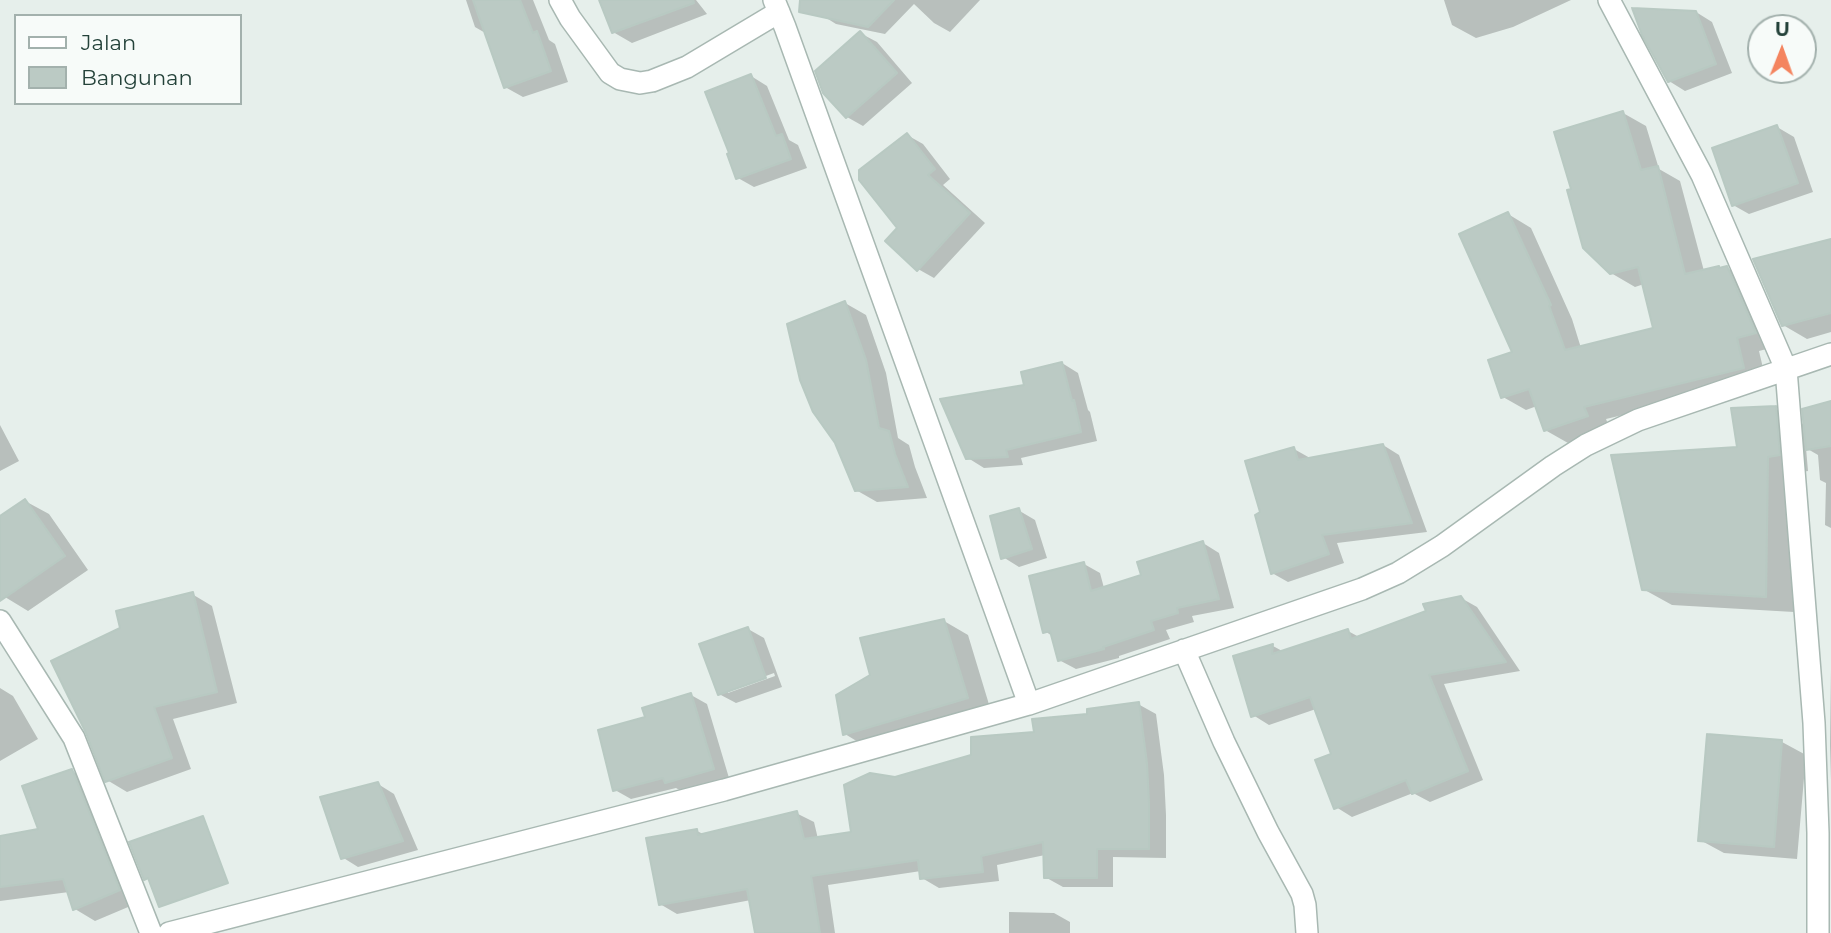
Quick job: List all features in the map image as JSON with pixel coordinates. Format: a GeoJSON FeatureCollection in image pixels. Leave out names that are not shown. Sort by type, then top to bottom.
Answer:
{"type":"FeatureCollection","features":[{"type":"Feature","properties":{"kind":"street"},"geometry":{"type":"LineString","coordinates":[[560,0],[610,73],[620,79],[640,83],[687,67],[776,6],[1029,704]]}},
{"type":"Feature","properties":{"kind":"street"},"geometry":{"type":"LineString","coordinates":[[1609,0],[1702,175],[1786,369],[1814,723],[1818,933]]}},
{"type":"Feature","properties":{"kind":"street"},"geometry":{"type":"LineString","coordinates":[[169,933],[724,790],[1029,704],[1362,589],[1398,573],[1442,546],[1586,445],[1638,421],[1831,354]]}},
{"type":"Feature","properties":{"kind":"street"},"geometry":{"type":"LineString","coordinates":[[0,621],[74,738],[151,933]]}},
{"type":"Feature","properties":{"kind":"street"},"geometry":{"type":"LineString","coordinates":[[1184,650],[1224,742],[1302,894],[1306,905],[1307,933]]}},
{"type":"Feature","properties":{"kind":"building"},"geometry":{"type":"Polygon","coordinates":[[[473,0],[520,0],[533,33],[537,31],[551,71],[504,88],[473,0]]]}},
{"type":"Feature","properties":{"kind":"building"},"geometry":{"type":"Polygon","coordinates":[[[599,0],[693,0],[694,3],[612,33],[599,0]]]}},
{"type":"Feature","properties":{"kind":"building"},"geometry":{"type":"Polygon","coordinates":[[[800,0],[894,0],[868,27],[799,12],[800,0]]]}},
{"type":"Feature","properties":{"kind":"building"},"geometry":{"type":"Polygon","coordinates":[[[1632,8],[1696,11],[1716,64],[1668,82],[1642,35],[1632,8]]]}},
{"type":"Feature","properties":{"kind":"building"},"geometry":{"type":"Polygon","coordinates":[[[860,31],[897,73],[846,118],[823,93],[815,71],[860,31]]]}},
{"type":"Feature","properties":{"kind":"building"},"geometry":{"type":"Polygon","coordinates":[[[751,74],[776,136],[782,134],[791,159],[736,179],[727,154],[729,153],[705,92],[751,74]]]}},
{"type":"Feature","properties":{"kind":"building"},"geometry":{"type":"Polygon","coordinates":[[[1623,111],[1641,170],[1658,166],[1685,274],[1727,266],[1756,333],[1737,338],[1744,368],[1584,407],[1588,416],[1544,431],[1529,389],[1501,398],[1488,360],[1512,352],[1459,234],[1508,212],[1551,305],[1549,306],[1565,350],[1653,328],[1638,267],[1610,274],[1583,248],[1567,190],[1571,189],[1554,132],[1623,111]]]}},
{"type":"Feature","properties":{"kind":"building"},"geometry":{"type":"Polygon","coordinates":[[[1777,125],[1798,183],[1732,206],[1712,148],[1777,125]]]}},
{"type":"Feature","properties":{"kind":"building"},"geometry":{"type":"Polygon","coordinates":[[[907,133],[935,169],[928,175],[970,213],[917,271],[885,241],[897,228],[859,180],[859,170],[907,133]]]}},
{"type":"Feature","properties":{"kind":"building"},"geometry":{"type":"Polygon","coordinates":[[[1831,239],[1831,313],[1782,326],[1753,259],[1831,239]]]}},
{"type":"Feature","properties":{"kind":"building"},"geometry":{"type":"Polygon","coordinates":[[[845,301],[866,360],[879,428],[889,431],[908,487],[855,491],[835,443],[813,412],[800,380],[787,324],[845,301]]]}},
{"type":"Feature","properties":{"kind":"building"},"geometry":{"type":"Polygon","coordinates":[[[1062,362],[1081,432],[1006,450],[1008,457],[966,459],[940,399],[1024,385],[1021,372],[1062,362]]]}},
{"type":"Feature","properties":{"kind":"building"},"geometry":{"type":"Polygon","coordinates":[[[1831,401],[1831,446],[1806,450],[1802,409],[1831,401]]]}},
{"type":"Feature","properties":{"kind":"building"},"geometry":{"type":"Polygon","coordinates":[[[1776,406],[1780,455],[1768,457],[1766,597],[1642,590],[1611,455],[1737,447],[1731,408],[1776,406]]]}},
{"type":"Feature","properties":{"kind":"building"},"geometry":{"type":"Polygon","coordinates":[[[1383,444],[1412,523],[1322,535],[1329,554],[1271,574],[1255,515],[1260,512],[1245,461],[1294,447],[1298,460],[1383,444]]]}},
{"type":"Feature","properties":{"kind":"building"},"geometry":{"type":"Polygon","coordinates":[[[25,499],[65,556],[0,601],[0,516],[25,499]]]}},
{"type":"Feature","properties":{"kind":"building"},"geometry":{"type":"Polygon","coordinates":[[[1019,508],[1032,549],[1001,559],[990,516],[1019,508]]]}},
{"type":"Feature","properties":{"kind":"building"},"geometry":{"type":"Polygon","coordinates":[[[1203,541],[1219,599],[1177,608],[1178,613],[1151,621],[1154,630],[1103,647],[1104,649],[1058,661],[1050,631],[1043,633],[1029,576],[1084,562],[1091,591],[1141,575],[1137,562],[1203,541]]]}},
{"type":"Feature","properties":{"kind":"building"},"geometry":{"type":"Polygon","coordinates":[[[193,592],[217,692],[154,707],[172,758],[105,782],[86,733],[51,661],[120,628],[116,611],[193,592]]]}},
{"type":"Feature","properties":{"kind":"building"},"geometry":{"type":"Polygon","coordinates":[[[1461,596],[1506,662],[1429,675],[1468,771],[1412,794],[1406,780],[1334,809],[1315,760],[1331,754],[1310,697],[1251,717],[1233,656],[1273,644],[1272,654],[1348,629],[1351,639],[1426,611],[1423,604],[1461,596]]]}},
{"type":"Feature","properties":{"kind":"building"},"geometry":{"type":"Polygon","coordinates":[[[944,619],[968,698],[843,735],[836,695],[870,675],[860,638],[944,619]]]}},
{"type":"Feature","properties":{"kind":"building"},"geometry":{"type":"Polygon","coordinates":[[[748,627],[766,678],[718,695],[699,644],[748,627]]]}},
{"type":"Feature","properties":{"kind":"building"},"geometry":{"type":"Polygon","coordinates":[[[691,693],[714,769],[665,783],[663,778],[613,791],[598,730],[645,717],[642,708],[691,693]]]}},
{"type":"Feature","properties":{"kind":"building"},"geometry":{"type":"Polygon","coordinates":[[[1139,702],[1147,764],[1149,849],[1097,849],[1097,878],[1044,878],[1043,842],[981,856],[983,872],[920,879],[918,860],[811,876],[820,933],[755,933],[747,889],[659,905],[646,838],[697,829],[698,835],[797,811],[804,839],[851,832],[844,785],[870,773],[895,777],[971,755],[971,737],[1034,732],[1032,719],[1087,714],[1087,709],[1139,702]]]}},
{"type":"Feature","properties":{"kind":"building"},"geometry":{"type":"Polygon","coordinates":[[[1707,734],[1782,740],[1774,847],[1698,841],[1707,734]]]}},
{"type":"Feature","properties":{"kind":"building"},"geometry":{"type":"Polygon","coordinates":[[[72,769],[120,890],[73,910],[63,879],[0,887],[0,836],[38,829],[22,786],[72,769]]]}},
{"type":"Feature","properties":{"kind":"building"},"geometry":{"type":"Polygon","coordinates":[[[378,782],[403,841],[341,859],[320,797],[378,782]]]}},
{"type":"Feature","properties":{"kind":"building"},"geometry":{"type":"Polygon","coordinates":[[[203,816],[228,883],[159,907],[148,878],[144,880],[129,842],[203,816]]]}}]}
